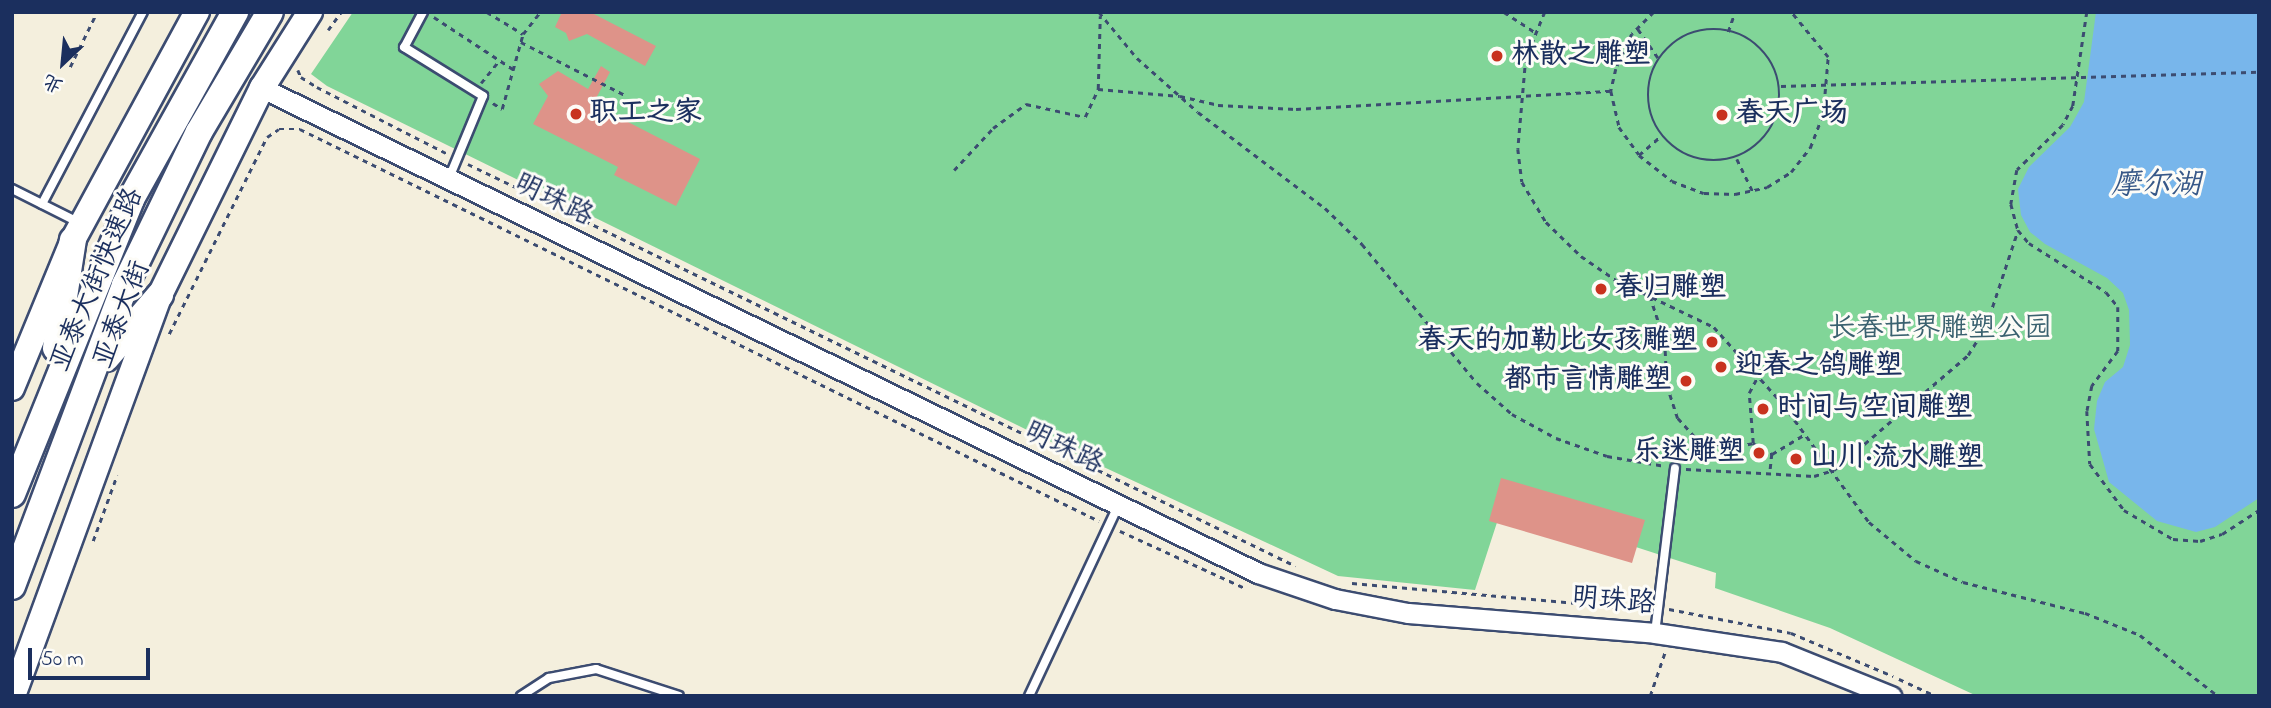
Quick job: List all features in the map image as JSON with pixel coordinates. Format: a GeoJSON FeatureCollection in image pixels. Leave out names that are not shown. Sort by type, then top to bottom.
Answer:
{"type":"FeatureCollection","features":[{"type":"Feature","properties":{"kind":"highway","name":"亚泰大街快速路"},"geometry":{"type":"LineString","coordinates":[[12,494],[49,395],[131,199],[235,12]]}},
{"type":"Feature","properties":{"kind":"highway","name":"亚泰大街快速路"},"geometry":{"type":"LineString","coordinates":[[12,586],[125,285],[199,132],[270,12]]}},
{"type":"Feature","properties":{"kind":"highway"},"geometry":{"type":"LineString","coordinates":[[49,395],[78,232]]}},
{"type":"Feature","properties":{"kind":"highway"},"geometry":{"type":"LineString","coordinates":[[89,378],[160,295]]}},
{"type":"Feature","properties":{"kind":"main road"},"geometry":{"type":"LineString","coordinates":[[12,388],[78,232],[197,12]]}},
{"type":"Feature","properties":{"kind":"main road","name":"亚泰大街"},"geometry":{"type":"LineString","coordinates":[[13,696],[160,295],[262,88],[310,12]]}},
{"type":"Feature","properties":{"kind":"street","name":"明珠路"},"geometry":{"type":"LineString","coordinates":[[262,88],[448,181],[1258,573],[1335,599],[1408,613],[1653,641],[1782,652],[1891,696]]}},
{"type":"Feature","properties":{"kind":"lane"},"geometry":{"type":"LineString","coordinates":[[42,204],[144,12]]}},
{"type":"Feature","properties":{"kind":"lane"},"geometry":{"type":"LineString","coordinates":[[425,12],[404,47],[479,93],[448,181]]}},
{"type":"Feature","properties":{"kind":"lane"},"geometry":{"type":"LineString","coordinates":[[12,189],[42,204],[78,232]]}},
{"type":"Feature","properties":{"kind":"lane"},"geometry":{"type":"LineString","coordinates":[[1653,641],[1675,468]]}},
{"type":"Feature","properties":{"kind":"lane"},"geometry":{"type":"LineString","coordinates":[[1029,696],[1118,506]]}},
{"type":"Feature","properties":{"kind":"lane"},"geometry":{"type":"LineString","coordinates":[[522,696],[549,678],[596,669],[679,696]]}},
{"type":"Feature","properties":{"kind":"path"},"geometry":{"type":"LineString","coordinates":[[70,67],[97,12]]}},
{"type":"Feature","properties":{"kind":"path"},"geometry":{"type":"LineString","coordinates":[[328,30],[341,12]]}},
{"type":"Feature","properties":{"kind":"path"},"geometry":{"type":"LineString","coordinates":[[425,12],[513,69]]}},
{"type":"Feature","properties":{"kind":"path"},"geometry":{"type":"LineString","coordinates":[[487,12],[523,34]]}},
{"type":"Feature","properties":{"kind":"path"},"geometry":{"type":"LineString","coordinates":[[499,60],[479,93],[502,108],[523,34],[540,12]]}},
{"type":"Feature","properties":{"kind":"path"},"geometry":{"type":"LineString","coordinates":[[1504,12],[1536,33]]}},
{"type":"Feature","properties":{"kind":"path"},"geometry":{"type":"LineString","coordinates":[[1545,12],[1526,58],[1520,99],[1522,182],[1546,222],[1581,256],[1650,296],[1714,327],[1759,374],[1806,433],[1869,522],[1916,561],[1963,582],[2085,613],[2140,635],[2218,696]]}},
{"type":"Feature","properties":{"kind":"path"},"geometry":{"type":"LineString","coordinates":[[1654,12],[1637,28],[1616,69],[1611,91],[1619,127],[1639,155],[1672,181],[1704,193],[1753,192],[1791,172],[1810,148],[1823,114],[1828,57],[1791,12]]}},
{"type":"Feature","properties":{"kind":"path"},"geometry":{"type":"LineString","coordinates":[[1727,33],[1735,12]]}},
{"type":"Feature","properties":{"kind":"path"},"geometry":{"type":"LineString","coordinates":[[2087,12],[2073,106],[2063,125],[2017,170],[2011,204],[2018,230],[2029,243],[2106,292],[2118,307],[2118,351],[2092,386],[2087,411],[2090,464],[2106,491],[2145,526],[2173,539],[2200,541],[2222,534],[2259,510]]}},
{"type":"Feature","properties":{"kind":"path"},"geometry":{"type":"LineString","coordinates":[[1100,13],[1129,50],[1180,96],[1325,208],[1362,244],[1477,383],[1512,414],[1556,438],[1607,456],[1675,468],[1770,475],[1814,476],[1834,470],[1968,355],[1990,316],[2018,230]]}},
{"type":"Feature","properties":{"kind":"path"},"geometry":{"type":"LineString","coordinates":[[954,170],[993,128],[1026,104],[1085,117],[1098,89],[1100,13]]}},
{"type":"Feature","properties":{"kind":"path"},"geometry":{"type":"LineString","coordinates":[[1637,28],[1658,58]]}},
{"type":"Feature","properties":{"kind":"path"},"geometry":{"type":"LineString","coordinates":[[1693,31],[1727,33],[1759,47],[1773,61],[1781,86],[1779,119],[1765,139],[1737,159],[1716,162],[1693,156],[1662,135],[1644,99],[1647,80],[1658,58],[1670,43],[1693,31]]}},
{"type":"Feature","properties":{"kind":"path"},"geometry":{"type":"LineString","coordinates":[[521,42],[625,95]]}},
{"type":"Feature","properties":{"kind":"path"},"geometry":{"type":"LineString","coordinates":[[1781,86],[1827,82],[2259,72]]}},
{"type":"Feature","properties":{"kind":"path"},"geometry":{"type":"LineString","coordinates":[[301,77],[457,159],[1306,570]]}},
{"type":"Feature","properties":{"kind":"path"},"geometry":{"type":"LineString","coordinates":[[1098,89],[1180,96],[1218,106],[1296,109],[1520,99],[1611,91]]}},
{"type":"Feature","properties":{"kind":"path"},"geometry":{"type":"LineString","coordinates":[[164,346],[267,137],[279,130],[300,129],[1109,526],[1253,591]]}},
{"type":"Feature","properties":{"kind":"path"},"geometry":{"type":"LineString","coordinates":[[1639,155],[1662,135]]}},
{"type":"Feature","properties":{"kind":"path"},"geometry":{"type":"LineString","coordinates":[[1737,159],[1753,192]]}},
{"type":"Feature","properties":{"kind":"path"},"geometry":{"type":"LineString","coordinates":[[1650,296],[1665,341],[1667,386],[1678,418],[1695,437],[1728,448],[1753,443],[1772,454]]}},
{"type":"Feature","properties":{"kind":"path"},"geometry":{"type":"LineString","coordinates":[[1753,443],[1749,393],[1759,374]]}},
{"type":"Feature","properties":{"kind":"path"},"geometry":{"type":"LineString","coordinates":[[1772,454],[1806,433]]}},
{"type":"Feature","properties":{"kind":"path"},"geometry":{"type":"LineString","coordinates":[[1770,475],[1772,454]]}},
{"type":"Feature","properties":{"kind":"path"},"geometry":{"type":"LineString","coordinates":[[92,542],[119,470]]}},
{"type":"Feature","properties":{"kind":"path"},"geometry":{"type":"LineString","coordinates":[[1346,582],[1658,608],[1791,633],[1936,696]]}},
{"type":"Feature","properties":{"kind":"path"},"geometry":{"type":"LineString","coordinates":[[1653,641],[1665,650],[1674,651]]}},
{"type":"Feature","properties":{"kind":"path"},"geometry":{"type":"LineString","coordinates":[[1650,696],[1665,650]]}},
{"type":"Feature","properties":{"kind":"green space","name":"长春世界雕塑公园"},"geometry":{"type":"Polygon","coordinates":[[[353,12],[2259,12],[2259,696],[1977,696],[1830,628],[1715,588],[1716,573],[1503,504],[1475,590],[1338,576],[1080,456],[327,86],[311,74],[353,12]]]}},
{"type":"Feature","properties":{"kind":"water","name":"摩尔湖"},"geometry":{"type":"Polygon","coordinates":[[[2096,12],[2259,12],[2259,498],[2215,527],[2196,532],[2157,521],[2109,482],[2094,429],[2097,401],[2105,382],[2123,367],[2130,345],[2129,310],[2123,293],[2107,278],[2045,244],[2030,232],[2021,215],[2018,189],[2029,167],[2070,127],[2084,102],[2096,12]]]}},
{"type":"Feature","properties":{"kind":"building"},"geometry":{"type":"Polygon","coordinates":[[[562,12],[590,12],[656,46],[645,66],[587,34],[569,41],[566,33],[555,27],[562,12]]]}},
{"type":"Feature","properties":{"kind":"building","name":"职工之家"},"geometry":{"type":"Polygon","coordinates":[[[601,66],[610,72],[593,104],[700,159],[676,206],[614,175],[618,167],[533,124],[548,96],[539,84],[558,71],[588,89],[601,66]]]}},
{"type":"Feature","properties":{"kind":"building"},"geometry":{"type":"Polygon","coordinates":[[[1501,478],[1645,520],[1632,563],[1489,521],[1501,478]]]}},
{"type":"Feature","properties":{"kind":"place","name":"林散之雕塑"},"geometry":{"type":"Point","coordinates":[1497,56]}},
{"type":"Feature","properties":{"kind":"place","name":"职工之家"},"geometry":{"type":"Point","coordinates":[576,114]}},
{"type":"Feature","properties":{"kind":"place","name":"春天广场"},"geometry":{"type":"Point","coordinates":[1722,115]}},
{"type":"Feature","properties":{"kind":"place","name":"春归雕塑"},"geometry":{"type":"Point","coordinates":[1601,289]}},
{"type":"Feature","properties":{"kind":"place","name":"春天的加勒比女孩雕塑"},"geometry":{"type":"Point","coordinates":[1712,342]}},
{"type":"Feature","properties":{"kind":"place","name":"迎春之鸽雕塑"},"geometry":{"type":"Point","coordinates":[1721,367]}},
{"type":"Feature","properties":{"kind":"place","name":"都市言情雕塑"},"geometry":{"type":"Point","coordinates":[1686,381]}},
{"type":"Feature","properties":{"kind":"place","name":"时间与空间雕塑"},"geometry":{"type":"Point","coordinates":[1763,409]}},
{"type":"Feature","properties":{"kind":"place","name":"乐迷雕塑"},"geometry":{"type":"Point","coordinates":[1759,453]}},
{"type":"Feature","properties":{"kind":"place","name":"山川·流水雕塑"},"geometry":{"type":"Point","coordinates":[1796,459]}}]}
